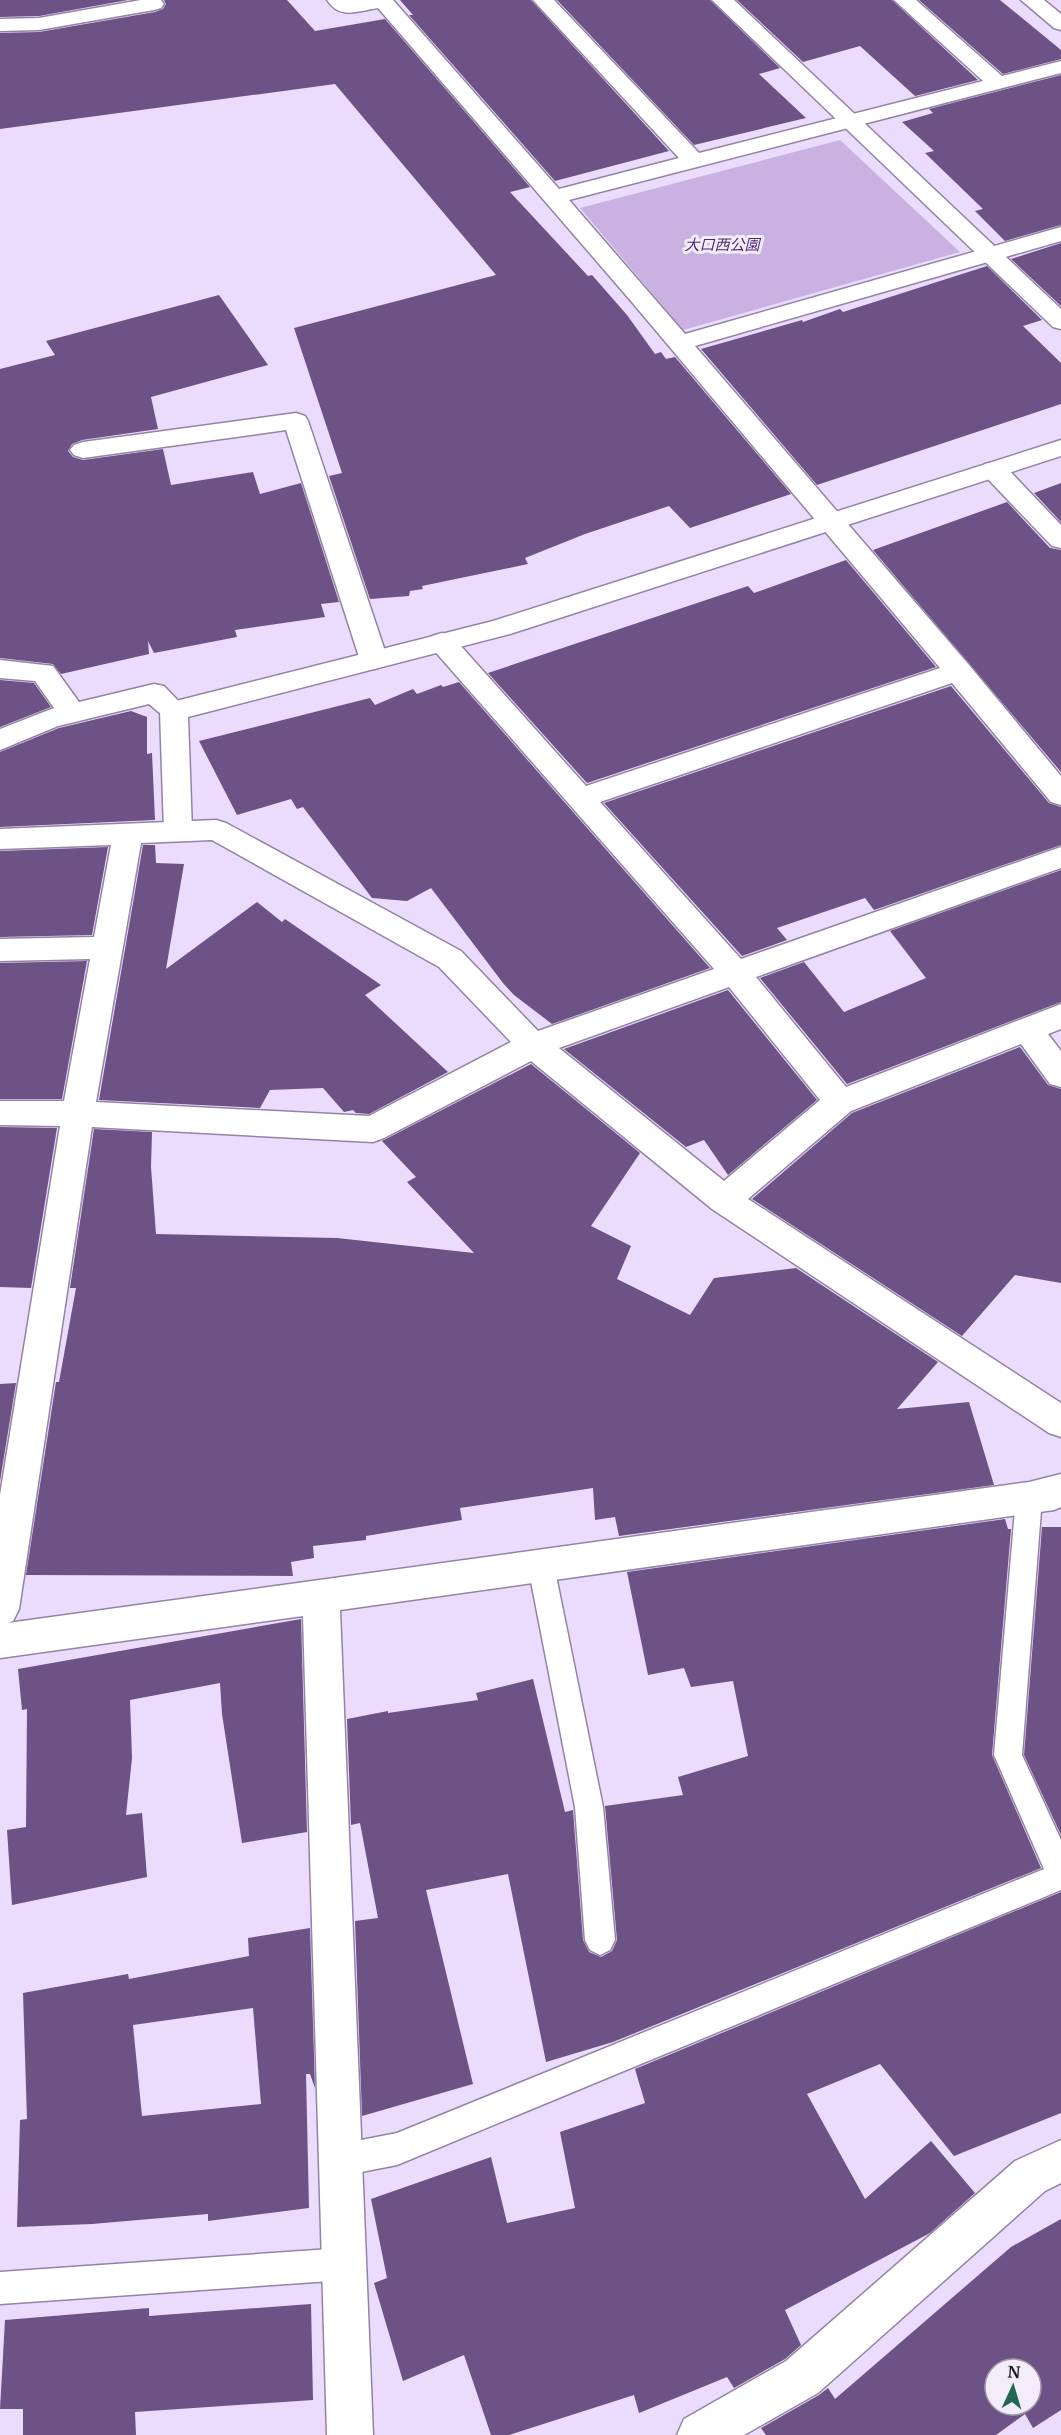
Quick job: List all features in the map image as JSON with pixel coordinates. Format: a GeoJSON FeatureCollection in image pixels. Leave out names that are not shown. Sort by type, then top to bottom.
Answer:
{"type":"FeatureCollection","features":[{"type":"Feature","properties":{"kind":"street"},"geometry":{"type":"LineString","coordinates":[[0,25],[39,24],[154,4],[152,0]]}},
{"type":"Feature","properties":{"kind":"street"},"geometry":{"type":"LineString","coordinates":[[337,0],[344,7],[382,0],[555,197],[833,521],[1061,795]]}},
{"type":"Feature","properties":{"kind":"street"},"geometry":{"type":"LineString","coordinates":[[543,0],[695,162]]}},
{"type":"Feature","properties":{"kind":"street"},"geometry":{"type":"LineString","coordinates":[[722,0],[1061,322]]}},
{"type":"Feature","properties":{"kind":"street"},"geometry":{"type":"LineString","coordinates":[[904,0],[999,84]]}},
{"type":"Feature","properties":{"kind":"street"},"geometry":{"type":"LineString","coordinates":[[1031,0],[1061,24]]}},
{"type":"Feature","properties":{"kind":"street"},"geometry":{"type":"LineString","coordinates":[[555,197],[1061,67]]}},
{"type":"Feature","properties":{"kind":"street"},"geometry":{"type":"LineString","coordinates":[[680,343],[1061,234]]}},
{"type":"Feature","properties":{"kind":"street"},"geometry":{"type":"LineString","coordinates":[[83,450],[296,421],[374,660]]}},
{"type":"Feature","properties":{"kind":"street"},"geometry":{"type":"LineString","coordinates":[[174,711],[500,628],[1061,448]]}},
{"type":"Feature","properties":{"kind":"street"},"geometry":{"type":"LineString","coordinates":[[994,470],[1061,540]]}},
{"type":"Feature","properties":{"kind":"street"},"geometry":{"type":"LineString","coordinates":[[442,642],[735,973],[840,1102]]}},
{"type":"Feature","properties":{"kind":"street"},"geometry":{"type":"LineString","coordinates":[[0,669],[43,672],[72,713]]}},
{"type":"Feature","properties":{"kind":"street"},"geometry":{"type":"LineString","coordinates":[[581,798],[958,671]]}},
{"type":"Feature","properties":{"kind":"street"},"geometry":{"type":"LineString","coordinates":[[0,740],[50,718],[154,693],[174,711],[178,831]]}},
{"type":"Feature","properties":{"kind":"street"},"geometry":{"type":"LineString","coordinates":[[0,839],[216,830],[450,959],[533,1045],[724,1200],[1061,1422]]}},
{"type":"Feature","properties":{"kind":"street"},"geometry":{"type":"LineString","coordinates":[[0,1610],[78,1114],[128,833]]}},
{"type":"Feature","properties":{"kind":"street"},"geometry":{"type":"LineString","coordinates":[[0,1113],[78,1114],[373,1129],[533,1045],[1061,857]]}},
{"type":"Feature","properties":{"kind":"street"},"geometry":{"type":"LineString","coordinates":[[0,950],[108,948]]}},
{"type":"Feature","properties":{"kind":"street"},"geometry":{"type":"LineString","coordinates":[[724,1200],[840,1102],[1061,1016]]}},
{"type":"Feature","properties":{"kind":"street"},"geometry":{"type":"LineString","coordinates":[[1027,1029],[1061,1075]]}},
{"type":"Feature","properties":{"kind":"street"},"geometry":{"type":"LineString","coordinates":[[0,1641],[1045,1494]]}},
{"type":"Feature","properties":{"kind":"street"},"geometry":{"type":"LineString","coordinates":[[321,1597],[350,2435]]}},
{"type":"Feature","properties":{"kind":"street"},"geometry":{"type":"LineString","coordinates":[[725,2429],[802,2377],[1030,2176],[1061,2162]]}},
{"type":"Feature","properties":{"kind":"lane"},"geometry":{"type":"LineString","coordinates":[[341,2160],[397,2148],[1061,1875],[1008,1755],[1045,1494]]}},
{"type":"Feature","properties":{"kind":"lane"},"geometry":{"type":"LineString","coordinates":[[541,1566],[589,1807],[600,1940]]}},
{"type":"Feature","properties":{"kind":"lane"},"geometry":{"type":"LineString","coordinates":[[0,2288],[345,2264]]}},
{"type":"Feature","properties":{"kind":"green space","name":"大口西公園"},"geometry":{"type":"Polygon","coordinates":[[[840,140],[960,252],[683,330],[580,208],[840,140]]]}},
{"type":"Feature","properties":{"kind":"building"},"geometry":{"type":"Polygon","coordinates":[[[0,0],[128,0],[39,16],[0,17],[0,0]]]}},
{"type":"Feature","properties":{"kind":"building"},"geometry":{"type":"Polygon","coordinates":[[[164,0],[287,0],[315,31],[385,19],[530,187],[510,192],[588,276],[592,275],[627,315],[655,354],[661,352],[666,359],[675,357],[791,494],[690,528],[669,506],[585,534],[525,558],[528,564],[422,586],[423,589],[410,591],[409,596],[370,599],[329,476],[342,473],[294,328],[496,275],[335,84],[0,129],[0,33],[39,32],[155,12],[163,9],[166,4],[164,0]]]}},
{"type":"Feature","properties":{"kind":"building"},"geometry":{"type":"Polygon","coordinates":[[[400,0],[531,0],[669,151],[555,181],[409,15],[413,15],[400,0]]]}},
{"type":"Feature","properties":{"kind":"building"},"geometry":{"type":"Polygon","coordinates":[[[557,0],[710,0],[780,68],[759,74],[806,118],[694,145],[557,0]]]}},
{"type":"Feature","properties":{"kind":"building"},"geometry":{"type":"Polygon","coordinates":[[[737,0],[892,0],[978,80],[915,96],[860,46],[803,62],[737,0]]]}},
{"type":"Feature","properties":{"kind":"building"},"geometry":{"type":"Polygon","coordinates":[[[919,0],[1000,0],[1061,50],[1061,59],[1003,74],[919,0]]]}},
{"type":"Feature","properties":{"kind":"building"},"geometry":{"type":"Polygon","coordinates":[[[1061,75],[1061,225],[1005,241],[975,211],[983,209],[925,153],[934,151],[902,122],[933,113],[929,109],[1061,75]]]}},
{"type":"Feature","properties":{"kind":"building"},"geometry":{"type":"Polygon","coordinates":[[[1061,243],[1061,306],[1011,259],[1061,243]]]}},
{"type":"Feature","properties":{"kind":"building"},"geometry":{"type":"Polygon","coordinates":[[[987,266],[1042,320],[1023,326],[1061,363],[1061,404],[817,485],[701,349],[802,320],[803,322],[840,309],[843,312],[987,266]]]}},
{"type":"Feature","properties":{"kind":"building"},"geometry":{"type":"Polygon","coordinates":[[[219,295],[268,365],[151,397],[158,429],[82,440],[72,444],[68,451],[73,457],[83,460],[163,449],[171,485],[253,472],[260,494],[301,483],[339,602],[321,604],[325,617],[235,630],[237,637],[154,653],[148,641],[149,654],[61,674],[53,664],[0,658],[0,369],[55,355],[46,341],[219,295]]]}},
{"type":"Feature","properties":{"kind":"building"},"geometry":{"type":"Polygon","coordinates":[[[1061,483],[1061,522],[1034,493],[1061,483]]]}},
{"type":"Feature","properties":{"kind":"building"},"geometry":{"type":"Polygon","coordinates":[[[1007,502],[1050,548],[1061,550],[1061,772],[873,550],[1007,502]]]}},
{"type":"Feature","properties":{"kind":"building"},"geometry":{"type":"Polygon","coordinates":[[[846,560],[936,667],[587,783],[488,673],[748,586],[754,593],[846,560]]]}},
{"type":"Feature","properties":{"kind":"building"},"geometry":{"type":"Polygon","coordinates":[[[0,680],[34,683],[51,707],[0,727],[0,680]]]}},
{"type":"Feature","properties":{"kind":"building"},"geometry":{"type":"Polygon","coordinates":[[[459,682],[710,968],[552,1024],[514,995],[503,983],[431,888],[407,901],[372,898],[303,807],[297,809],[291,799],[237,815],[199,741],[370,698],[375,705],[413,689],[417,694],[441,685],[443,687],[459,682]]]}},
{"type":"Feature","properties":{"kind":"building"},"geometry":{"type":"Polygon","coordinates":[[[951,686],[1049,803],[1061,807],[1061,845],[874,910],[865,898],[777,928],[787,940],[742,956],[604,803],[951,686]]]}},
{"type":"Feature","properties":{"kind":"building"},"geometry":{"type":"Polygon","coordinates":[[[131,711],[147,717],[147,754],[152,753],[155,820],[0,827],[0,752],[59,728],[131,711]]]}},
{"type":"Feature","properties":{"kind":"building"},"geometry":{"type":"Polygon","coordinates":[[[143,845],[155,845],[156,863],[184,864],[166,969],[257,902],[282,922],[285,919],[381,985],[365,995],[448,1072],[369,1114],[356,1113],[353,1110],[344,1112],[323,1088],[270,1090],[260,1108],[99,1100],[143,845]]]}},
{"type":"Feature","properties":{"kind":"building"},"geometry":{"type":"Polygon","coordinates":[[[108,847],[92,935],[0,937],[0,851],[108,847]]]}},
{"type":"Feature","properties":{"kind":"building"},"geometry":{"type":"Polygon","coordinates":[[[1061,870],[1061,1002],[847,1084],[760,978],[804,962],[844,1012],[926,978],[890,931],[1061,870]]]}},
{"type":"Feature","properties":{"kind":"building"},"geometry":{"type":"Polygon","coordinates":[[[87,961],[62,1099],[0,1099],[0,963],[87,961]]]}},
{"type":"Feature","properties":{"kind":"building"},"geometry":{"type":"Polygon","coordinates":[[[728,990],[817,1100],[728,1175],[704,1140],[686,1147],[564,1049],[728,990]]]}},
{"type":"Feature","properties":{"kind":"building"},"geometry":{"type":"Polygon","coordinates":[[[1020,1047],[1048,1085],[1061,1089],[1061,1283],[1015,1275],[962,1336],[752,1199],[852,1113],[1020,1047]]]}},
{"type":"Feature","properties":{"kind":"building"},"geometry":{"type":"Polygon","coordinates":[[[531,1064],[640,1153],[591,1226],[631,1246],[617,1279],[690,1315],[714,1278],[796,1268],[938,1362],[897,1409],[969,1402],[994,1485],[619,1536],[615,1517],[595,1520],[593,1488],[460,1508],[462,1520],[366,1536],[366,1540],[313,1546],[314,1558],[291,1562],[293,1576],[26,1575],[56,1382],[59,1382],[76,1288],[70,1288],[94,1129],[152,1132],[151,1167],[156,1234],[337,1238],[474,1253],[407,1182],[416,1177],[382,1141],[531,1064]]]}},
{"type":"Feature","properties":{"kind":"building"},"geometry":{"type":"Polygon","coordinates":[[[0,1127],[57,1128],[31,1288],[0,1287],[0,1127]]]}},
{"type":"Feature","properties":{"kind":"building"},"geometry":{"type":"Polygon","coordinates":[[[16,1383],[0,1481],[0,1384],[16,1383]]]}},
{"type":"Feature","properties":{"kind":"building"},"geometry":{"type":"Polygon","coordinates":[[[1005,1519],[1008,1529],[1011,1529],[992,1755],[1041,1868],[613,2042],[546,2062],[508,1874],[426,1890],[473,2084],[362,2116],[355,1921],[378,1918],[360,1823],[351,1825],[347,1719],[388,1711],[388,1713],[478,1700],[476,1693],[533,1679],[565,1812],[573,1810],[583,1940],[589,1952],[601,1957],[612,1951],[617,1940],[605,1806],[683,1795],[678,1777],[748,1756],[733,1681],[691,1687],[684,1668],[648,1675],[627,1572],[1005,1519]]]}},
{"type":"Feature","properties":{"kind":"building"},"geometry":{"type":"Polygon","coordinates":[[[1042,1527],[1061,1527],[1061,1835],[1024,1755],[1042,1527]]]}},
{"type":"Feature","properties":{"kind":"building"},"geometry":{"type":"Polygon","coordinates":[[[301,1619],[307,1832],[242,1843],[222,1714],[220,1683],[130,1700],[132,1758],[126,1815],[142,1813],[147,1877],[12,1905],[7,1830],[26,1827],[27,1709],[22,1710],[18,1669],[301,1619]]]}},
{"type":"Feature","properties":{"kind":"building"},"geometry":{"type":"Polygon","coordinates":[[[1061,1892],[1061,2113],[954,2156],[880,2064],[807,2094],[865,2199],[931,2141],[975,2193],[930,2233],[785,2310],[801,2345],[785,2359],[734,2388],[727,2377],[639,2413],[634,2395],[509,2435],[491,2435],[464,2355],[403,2381],[374,2283],[387,2278],[371,2199],[491,2157],[507,2223],[575,2208],[560,2132],[645,2103],[635,2069],[1061,1892]]]}},
{"type":"Feature","properties":{"kind":"building"},"geometry":{"type":"Polygon","coordinates":[[[310,1928],[315,2088],[310,2074],[306,2074],[309,2208],[208,2221],[208,2214],[92,2224],[17,2227],[20,2120],[27,2119],[23,1993],[128,1974],[129,1979],[249,1956],[248,1938],[310,1928]],[[253,2008],[133,2025],[142,2116],[261,2104],[253,2008]]]}},
{"type":"Feature","properties":{"kind":"building"},"geometry":{"type":"Polygon","coordinates":[[[1061,2219],[1061,2410],[1033,2428],[1027,2417],[1043,2417],[1043,2357],[983,2357],[983,2417],[1021,2417],[996,2435],[766,2435],[761,2428],[828,2388],[835,2399],[1011,2247],[1061,2219]]]}},
{"type":"Feature","properties":{"kind":"building"},"geometry":{"type":"Polygon","coordinates":[[[311,2304],[313,2400],[135,2412],[136,2435],[23,2435],[23,2409],[0,2409],[5,2320],[149,2308],[149,2316],[311,2304]]]}}]}
